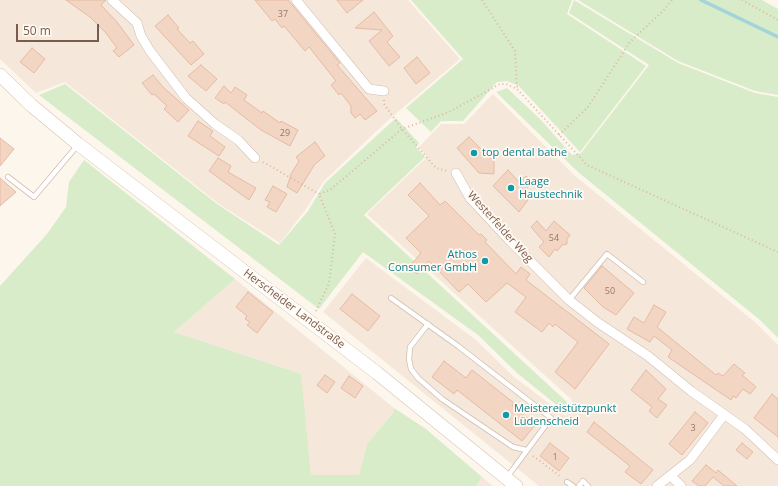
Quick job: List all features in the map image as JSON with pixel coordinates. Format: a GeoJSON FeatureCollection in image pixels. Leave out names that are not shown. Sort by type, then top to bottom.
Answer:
{"type":"FeatureCollection","features":[{"type":"Feature","properties":{"kind":"main road","name":"Herscheider Landstraße"},"geometry":{"type":"LineString","coordinates":[[0,75],[31,105],[78,144],[413,401],[512,482]]}},
{"type":"Feature","properties":{"kind":"street"},"geometry":{"type":"LineString","coordinates":[[112,0],[137,23],[141,36],[150,51],[186,98],[215,124],[238,140],[255,158]]}},
{"type":"Feature","properties":{"kind":"street"},"geometry":{"type":"LineString","coordinates":[[296,0],[369,89],[384,91]]}},
{"type":"Feature","properties":{"kind":"street","name":"Westerfelder Weg"},"geometry":{"type":"LineString","coordinates":[[456,173],[470,198],[511,242],[569,300],[597,322],[648,356],[724,416],[745,428],[778,460]]}},
{"type":"Feature","properties":{"kind":"street"},"geometry":{"type":"LineString","coordinates":[[657,486],[690,460],[724,416]]}},
{"type":"Feature","properties":{"kind":"street"},"geometry":{"type":"LineString","coordinates":[[671,476],[681,486]]}},
{"type":"Feature","properties":{"kind":"lane"},"geometry":{"type":"LineString","coordinates":[[8,177],[34,198],[78,144]]}},
{"type":"Feature","properties":{"kind":"lane"},"geometry":{"type":"LineString","coordinates":[[569,300],[606,254],[643,282]]}},
{"type":"Feature","properties":{"kind":"lane","name":"Herscheider Landstraße"},"geometry":{"type":"LineString","coordinates":[[391,298],[428,324],[551,418],[526,450],[512,482]]}},
{"type":"Feature","properties":{"kind":"lane"},"geometry":{"type":"LineString","coordinates":[[428,324],[410,347],[409,359],[411,369],[418,378],[442,399],[513,447],[526,450]]}},
{"type":"Feature","properties":{"kind":"lane"},"geometry":{"type":"LineString","coordinates":[[580,486],[583,481],[588,486]]}},
{"type":"Feature","properties":{"kind":"lane"},"geometry":{"type":"LineString","coordinates":[[567,482],[573,486]]}},
{"type":"Feature","properties":{"kind":"path"},"geometry":{"type":"LineString","coordinates":[[482,0],[515,51],[517,89]]}},
{"type":"Feature","properties":{"kind":"path"},"geometry":{"type":"LineString","coordinates":[[559,135],[588,107],[630,42],[664,10],[672,0]]}},
{"type":"Feature","properties":{"kind":"path"},"geometry":{"type":"LineString","coordinates":[[742,0],[778,20]]}},
{"type":"Feature","properties":{"kind":"path"},"geometry":{"type":"LineString","coordinates":[[319,194],[330,190],[402,129],[449,112],[500,84],[506,84],[517,89],[587,165],[778,252]]}},
{"type":"Feature","properties":{"kind":"path"},"geometry":{"type":"LineString","coordinates":[[384,91],[384,104],[402,129],[436,168],[456,173]]}},
{"type":"Feature","properties":{"kind":"path"},"geometry":{"type":"LineString","coordinates":[[255,158],[319,194],[335,234],[329,283],[319,303],[312,323]]}},
{"type":"Feature","properties":{"kind":"path"},"geometry":{"type":"LineString","coordinates":[[526,450],[567,482]]}},
{"type":"Feature","properties":{"kind":"shaded area"},"geometry":{"type":"Polygon","coordinates":[[[0,0],[408,0],[460,59],[385,123],[324,181],[306,209],[280,243],[219,204],[65,82],[36,93],[0,59],[0,0]]]}},
{"type":"Feature","properties":{"kind":"shaded area"},"geometry":{"type":"Polygon","coordinates":[[[493,94],[574,175],[756,323],[778,345],[778,486],[539,486],[323,312],[366,258],[476,340],[514,377],[566,416],[572,400],[367,214],[427,157],[419,147],[441,124],[464,124],[493,94]]]}},
{"type":"Feature","properties":{"kind":"shaded area"},"geometry":{"type":"Polygon","coordinates":[[[235,279],[394,408],[393,413],[367,444],[359,475],[311,475],[300,374],[174,332],[235,279]]]}},
{"type":"Feature","properties":{"kind":"shaded area"},"geometry":{"type":"Polygon","coordinates":[[[482,477],[493,486],[476,486],[482,477]]]}},
{"type":"Feature","properties":{"kind":"green space"},"geometry":{"type":"Polygon","coordinates":[[[411,0],[572,0],[567,14],[646,66],[580,152],[519,86],[507,81],[497,82],[463,121],[441,121],[431,132],[406,108],[463,59],[411,0]]]}},
{"type":"Feature","properties":{"kind":"green space"},"geometry":{"type":"Polygon","coordinates":[[[574,0],[678,63],[755,93],[778,97],[778,338],[760,320],[578,172],[496,92],[507,88],[540,119],[572,155],[581,153],[649,65],[569,13],[574,0]]]}},
{"type":"Feature","properties":{"kind":"green space"},"geometry":{"type":"Polygon","coordinates":[[[578,0],[762,0],[778,9],[778,95],[755,91],[678,61],[578,0]]]}},
{"type":"Feature","properties":{"kind":"green space"},"geometry":{"type":"Polygon","coordinates":[[[65,84],[217,204],[279,245],[308,211],[325,183],[396,118],[419,143],[416,147],[425,157],[364,215],[567,402],[564,411],[517,373],[478,335],[363,252],[319,309],[39,95],[65,84]]]}},
{"type":"Feature","properties":{"kind":"green space"},"geometry":{"type":"Polygon","coordinates":[[[84,160],[235,279],[174,332],[301,374],[311,475],[359,475],[367,444],[393,413],[394,408],[426,429],[482,477],[476,486],[0,486],[0,286],[47,234],[66,207],[69,182],[84,160]]]}},
{"type":"Feature","properties":{"kind":"building"},"geometry":{"type":"Polygon","coordinates":[[[66,0],[106,0],[101,5],[117,22],[134,45],[119,57],[113,51],[117,48],[106,33],[90,17],[66,0]]]}},
{"type":"Feature","properties":{"kind":"building"},"geometry":{"type":"Polygon","coordinates":[[[255,0],[288,0],[340,63],[337,65],[377,111],[365,120],[360,114],[355,118],[351,113],[351,106],[341,93],[339,95],[331,85],[336,81],[309,47],[305,51],[284,26],[282,28],[275,19],[272,21],[255,0]]]}},
{"type":"Feature","properties":{"kind":"building"},"geometry":{"type":"Polygon","coordinates":[[[337,0],[363,0],[347,13],[337,0]]]}},
{"type":"Feature","properties":{"kind":"building"},"geometry":{"type":"Polygon","coordinates":[[[374,12],[393,36],[387,42],[400,57],[389,66],[369,41],[382,30],[355,28],[374,12]]]}},
{"type":"Feature","properties":{"kind":"building"},"geometry":{"type":"Polygon","coordinates":[[[168,15],[179,28],[177,29],[190,43],[193,41],[204,54],[191,65],[155,26],[168,15]]]}},
{"type":"Feature","properties":{"kind":"building"},"geometry":{"type":"Polygon","coordinates":[[[32,48],[45,59],[34,73],[20,62],[32,48]]]}},
{"type":"Feature","properties":{"kind":"building"},"geometry":{"type":"Polygon","coordinates":[[[417,57],[430,73],[416,84],[404,68],[417,57]]]}},
{"type":"Feature","properties":{"kind":"building"},"geometry":{"type":"Polygon","coordinates":[[[201,65],[217,79],[206,91],[188,76],[201,65]]]}},
{"type":"Feature","properties":{"kind":"building"},"geometry":{"type":"Polygon","coordinates":[[[153,75],[163,87],[189,110],[178,122],[164,109],[167,106],[154,94],[152,95],[142,83],[153,75]]]}},
{"type":"Feature","properties":{"kind":"building"},"geometry":{"type":"Polygon","coordinates":[[[224,86],[231,93],[235,87],[247,95],[244,100],[262,113],[263,111],[280,123],[281,121],[298,130],[290,146],[261,130],[225,102],[224,104],[215,98],[224,86]]]}},
{"type":"Feature","properties":{"kind":"building"},"geometry":{"type":"Polygon","coordinates":[[[198,121],[213,131],[210,136],[225,147],[219,156],[188,136],[198,121]]]}},
{"type":"Feature","properties":{"kind":"building","name":"top dental bathe"},"geometry":{"type":"Polygon","coordinates":[[[469,137],[491,159],[494,159],[494,174],[479,173],[457,148],[469,137]]]}},
{"type":"Feature","properties":{"kind":"building"},"geometry":{"type":"Polygon","coordinates":[[[0,138],[14,149],[0,166],[0,138]]]}},
{"type":"Feature","properties":{"kind":"building"},"geometry":{"type":"Polygon","coordinates":[[[315,142],[325,156],[315,164],[297,193],[287,187],[291,174],[299,161],[296,157],[315,142]]]}},
{"type":"Feature","properties":{"kind":"building"},"geometry":{"type":"Polygon","coordinates":[[[218,158],[231,166],[228,172],[256,188],[249,200],[209,171],[218,158]]]}},
{"type":"Feature","properties":{"kind":"building","name":"Laage Haustechnik"},"geometry":{"type":"Polygon","coordinates":[[[508,170],[519,182],[526,176],[533,182],[524,191],[530,197],[519,212],[493,186],[508,170]]]}},
{"type":"Feature","properties":{"kind":"building"},"geometry":{"type":"Polygon","coordinates":[[[0,178],[16,192],[0,206],[0,178]]]}},
{"type":"Feature","properties":{"kind":"building"},"geometry":{"type":"Polygon","coordinates":[[[420,183],[440,205],[445,201],[479,235],[481,234],[487,240],[485,242],[516,274],[521,267],[530,274],[526,280],[609,344],[575,389],[555,372],[578,342],[555,324],[553,327],[549,323],[542,332],[515,312],[526,297],[507,283],[486,302],[468,284],[459,292],[429,261],[417,274],[409,267],[421,253],[406,238],[429,216],[408,195],[420,183]]]}},
{"type":"Feature","properties":{"kind":"building"},"geometry":{"type":"Polygon","coordinates":[[[273,186],[287,194],[276,212],[267,207],[270,202],[265,200],[273,186]]]}},
{"type":"Feature","properties":{"kind":"building"},"geometry":{"type":"Polygon","coordinates":[[[537,221],[546,231],[554,221],[570,235],[567,239],[567,244],[562,245],[557,251],[555,249],[549,257],[539,247],[544,242],[531,227],[537,221]]]}},
{"type":"Feature","properties":{"kind":"building"},"geometry":{"type":"Polygon","coordinates":[[[602,266],[634,293],[616,315],[603,307],[584,288],[602,266]]]}},
{"type":"Feature","properties":{"kind":"building"},"geometry":{"type":"Polygon","coordinates":[[[248,292],[273,312],[257,333],[247,325],[250,322],[245,319],[247,316],[236,307],[248,292]]]}},
{"type":"Feature","properties":{"kind":"building"},"geometry":{"type":"Polygon","coordinates":[[[352,294],[380,316],[368,331],[340,309],[352,294]]]}},
{"type":"Feature","properties":{"kind":"building"},"geometry":{"type":"Polygon","coordinates":[[[654,305],[666,312],[657,327],[716,375],[718,373],[723,376],[734,364],[745,373],[742,375],[756,387],[750,394],[743,389],[736,398],[733,396],[731,400],[668,357],[672,350],[654,336],[650,342],[627,329],[634,317],[644,323],[654,305]]]}},
{"type":"Feature","properties":{"kind":"building","name":"Meistereistützpunkt Lüdenscheid"},"geometry":{"type":"Polygon","coordinates":[[[444,361],[466,378],[472,370],[514,403],[512,406],[536,424],[522,441],[457,390],[454,394],[432,377],[444,361]]]}},
{"type":"Feature","properties":{"kind":"building"},"geometry":{"type":"Polygon","coordinates":[[[646,370],[666,389],[658,399],[667,405],[657,418],[649,411],[652,407],[631,390],[646,370]]]}},
{"type":"Feature","properties":{"kind":"building"},"geometry":{"type":"Polygon","coordinates":[[[325,375],[335,382],[327,393],[317,385],[325,375]]]}},
{"type":"Feature","properties":{"kind":"building"},"geometry":{"type":"Polygon","coordinates":[[[349,376],[363,386],[355,398],[341,388],[349,376]]]}},
{"type":"Feature","properties":{"kind":"building"},"geometry":{"type":"Polygon","coordinates":[[[772,394],[778,399],[778,437],[754,418],[772,394]]]}},
{"type":"Feature","properties":{"kind":"building"},"geometry":{"type":"Polygon","coordinates":[[[695,412],[708,423],[682,455],[669,444],[695,412]]]}},
{"type":"Feature","properties":{"kind":"building"},"geometry":{"type":"Polygon","coordinates":[[[594,422],[653,470],[641,484],[625,472],[630,466],[587,432],[594,422]]]}},
{"type":"Feature","properties":{"kind":"building"},"geometry":{"type":"Polygon","coordinates":[[[550,443],[569,458],[559,471],[540,456],[550,443]]]}},
{"type":"Feature","properties":{"kind":"building"},"geometry":{"type":"Polygon","coordinates":[[[742,443],[753,452],[747,459],[736,450],[742,443]]]}},
{"type":"Feature","properties":{"kind":"building"},"geometry":{"type":"Polygon","coordinates":[[[706,465],[716,473],[718,470],[737,486],[724,486],[713,477],[705,486],[699,486],[692,481],[706,465]]]}},
{"type":"Feature","properties":{"kind":"waterway"},"geometry":{"type":"LineString","coordinates":[[701,0],[778,37]]}},
{"type":"Feature","properties":{"kind":"place","name":"top dental bathe"},"geometry":{"type":"Point","coordinates":[474,153]}},
{"type":"Feature","properties":{"kind":"place","name":"Laage Haustechnik"},"geometry":{"type":"Point","coordinates":[511,188]}},
{"type":"Feature","properties":{"kind":"place","name":"Athos Consumer GmbH"},"geometry":{"type":"Point","coordinates":[485,261]}},
{"type":"Feature","properties":{"kind":"place","name":"Meistereistützpunkt Lüdenscheid"},"geometry":{"type":"Point","coordinates":[506,415]}}]}
